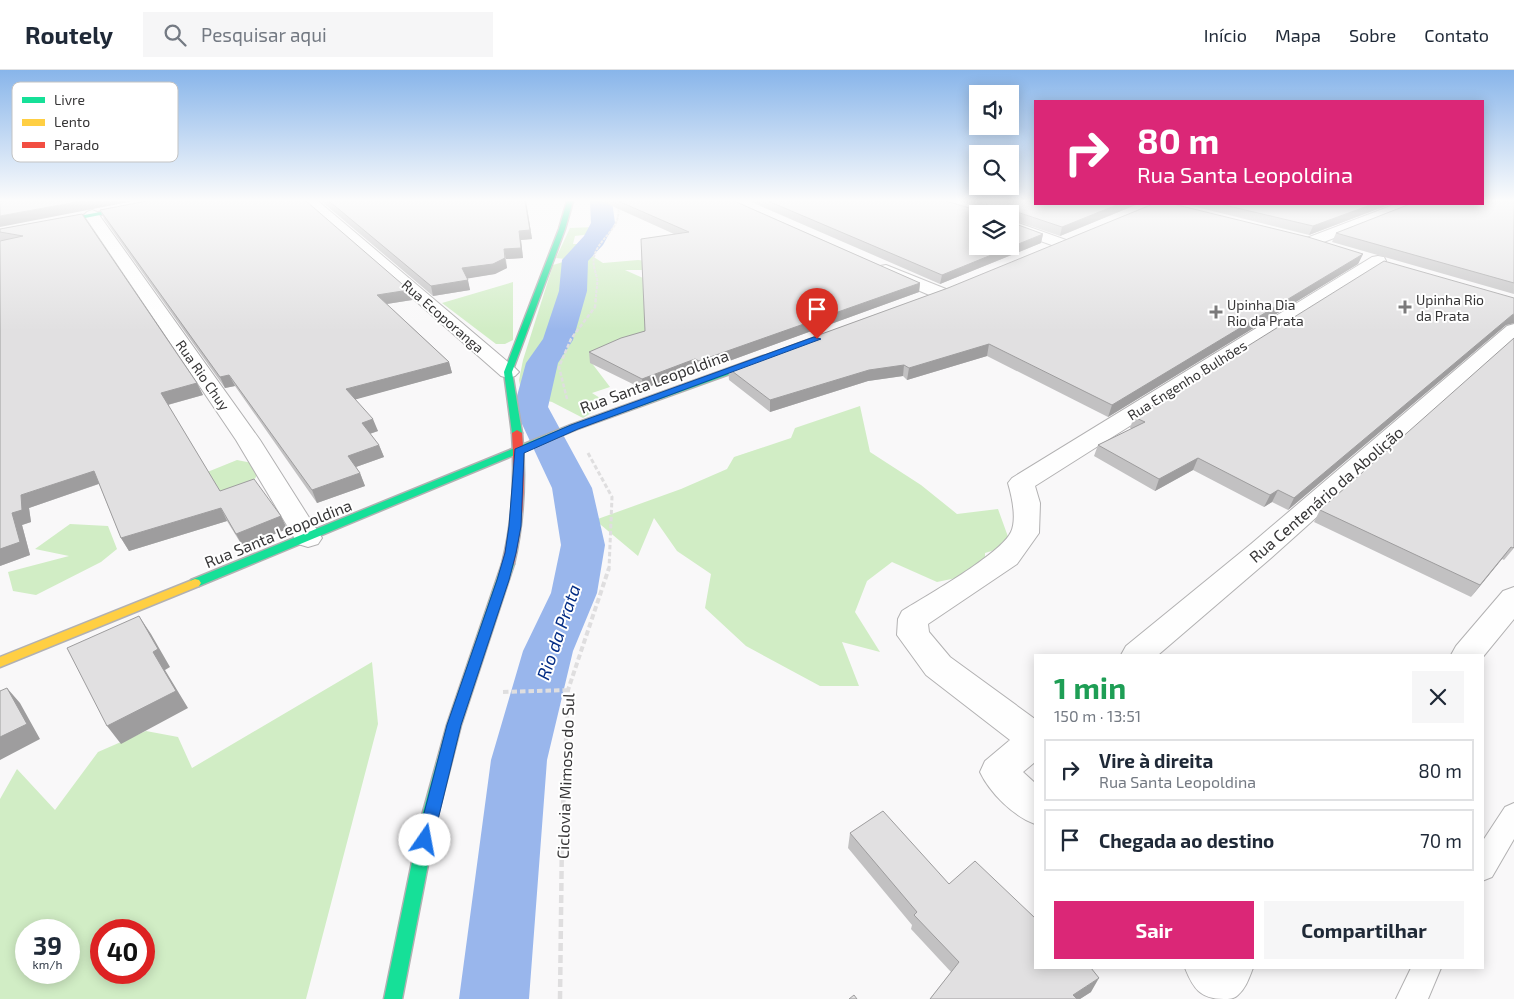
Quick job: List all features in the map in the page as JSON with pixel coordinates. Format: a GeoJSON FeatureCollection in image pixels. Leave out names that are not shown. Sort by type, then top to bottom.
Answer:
{"type":"FeatureCollection","features":[{"type":"Feature","properties":{"kind":"street","name":"Rua Rio Chuy"},"geometry":{"type":"LineString","coordinates":[[112,244],[248,440],[308,538]]}},
{"type":"Feature","properties":{"kind":"street","name":"Rua Ecoporanga"},"geometry":{"type":"LineString","coordinates":[[359,244],[508,372]]}},
{"type":"Feature","properties":{"kind":"street"},"geometry":{"type":"LineString","coordinates":[[393,999],[428,823],[449,743],[511,553],[515,526],[519,451],[508,372],[556,244]]}},
{"type":"Feature","properties":{"kind":"street"},"geometry":{"type":"LineString","coordinates":[[1043,250],[1057,244]]}},
{"type":"Feature","properties":{"kind":"street"},"geometry":{"type":"LineString","coordinates":[[1319,244],[1336,249]]}},
{"type":"Feature","properties":{"kind":"street"},"geometry":{"type":"LineString","coordinates":[[867,261],[944,292]]}},
{"type":"Feature","properties":{"kind":"street","name":"Rua Engenho Bulhões"},"geometry":{"type":"LineString","coordinates":[[1034,738],[938,666],[913,635],[913,619],[1007,557],[1025,533],[1027,503],[1021,483],[1378,261]]}},
{"type":"Feature","properties":{"kind":"street"},"geometry":{"type":"LineString","coordinates":[[922,300],[944,292]]}},
{"type":"Feature","properties":{"kind":"street","name":"Rua Centenário da Abolição"},"geometry":{"type":"LineString","coordinates":[[1138,654],[1261,551],[1514,330]]}},
{"type":"Feature","properties":{"kind":"street","name":"Rua Santa Leopoldina"},"geometry":{"type":"LineString","coordinates":[[0,662],[308,538],[572,428],[776,354]]}},
{"type":"Feature","properties":{"kind":"street"},"geometry":{"type":"LineString","coordinates":[[1468,654],[1514,598]]}},
{"type":"Feature","properties":{"kind":"street"},"geometry":{"type":"LineString","coordinates":[[1034,740],[998,772],[1034,806]]}},
{"type":"Feature","properties":{"kind":"lane"},"geometry":{"type":"LineString","coordinates":[[1484,865],[1514,815]]}},
{"type":"Feature","properties":{"kind":"lane"},"geometry":{"type":"LineString","coordinates":[[1412,999],[1426,969]]}},
{"type":"Feature","properties":{"kind":"path","name":"Ciclovia Mimoso do Sul"},"geometry":{"type":"LineString","coordinates":[[560,999],[562,834],[568,690],[610,566],[612,497],[572,428],[559,367],[571,339],[595,307],[597,279],[592,265],[597,249],[601,244]]}},
{"type":"Feature","properties":{"kind":"path"},"geometry":{"type":"LineString","coordinates":[[512,692],[568,690]]}},
{"type":"Feature","properties":{"kind":"green space"},"geometry":{"type":"Polygon","coordinates":[[[562,244],[596,244],[589,254],[603,263],[638,260],[657,262],[663,270],[625,270],[643,278],[671,337],[591,362],[610,387],[592,393],[608,403],[583,418],[552,402],[522,395],[519,380],[523,360],[553,265],[563,262],[565,259],[556,258],[562,244]]]}},
{"type":"Feature","properties":{"kind":"green space"},"geometry":{"type":"Polygon","coordinates":[[[513,282],[513,340],[505,344],[496,344],[442,303],[513,282]]]}},
{"type":"Feature","properties":{"kind":"green space"},"geometry":{"type":"Polygon","coordinates":[[[860,406],[870,452],[921,485],[957,514],[998,509],[1011,545],[985,553],[985,572],[937,582],[892,562],[867,581],[855,612],[880,652],[842,642],[859,686],[820,686],[746,646],[705,608],[711,574],[677,551],[654,518],[638,556],[595,520],[681,489],[727,469],[734,457],[791,438],[795,428],[860,406]]]}},
{"type":"Feature","properties":{"kind":"green space"},"geometry":{"type":"Polygon","coordinates":[[[237,460],[263,465],[244,497],[193,514],[200,475],[237,460]]]}},
{"type":"Feature","properties":{"kind":"green space"},"geometry":{"type":"Polygon","coordinates":[[[70,524],[108,526],[117,549],[101,562],[36,595],[13,591],[8,572],[69,556],[35,549],[70,524]]]}},
{"type":"Feature","properties":{"kind":"green space"},"geometry":{"type":"Polygon","coordinates":[[[372,662],[378,724],[306,999],[0,999],[0,799],[17,769],[55,810],[98,752],[146,731],[178,737],[192,768],[372,662]]]}},
{"type":"Feature","properties":{"kind":"building"},"geometry":{"type":"Polygon","coordinates":[[[0,244],[103,244],[197,383],[161,393],[220,491],[254,479],[281,516],[236,534],[221,508],[121,538],[94,471],[21,495],[22,510],[12,513],[20,542],[0,549],[0,244]]]}},
{"type":"Feature","properties":{"kind":"building"},"geometry":{"type":"Polygon","coordinates":[[[125,244],[356,244],[409,290],[377,295],[449,362],[346,389],[373,419],[362,423],[379,445],[348,456],[360,473],[312,490],[229,375],[220,377],[125,244]]]}},
{"type":"Feature","properties":{"kind":"building"},"geometry":{"type":"Polygon","coordinates":[[[381,244],[521,244],[521,248],[504,249],[505,258],[493,264],[462,268],[468,280],[431,286],[381,244]]]}},
{"type":"Feature","properties":{"kind":"building"},"geometry":{"type":"Polygon","coordinates":[[[641,244],[832,244],[920,283],[699,361],[695,359],[642,379],[589,352],[621,338],[645,331],[641,244]]]}},
{"type":"Feature","properties":{"kind":"building"},"geometry":{"type":"Polygon","coordinates":[[[870,244],[969,244],[969,255],[991,255],[942,275],[870,244]]]}},
{"type":"Feature","properties":{"kind":"building"},"geometry":{"type":"Polygon","coordinates":[[[1055,244],[1332,244],[1363,254],[1112,405],[989,344],[909,368],[904,365],[869,370],[770,400],[728,368],[948,288],[1055,244]]]}},
{"type":"Feature","properties":{"kind":"building"},"geometry":{"type":"Polygon","coordinates":[[[1376,244],[1514,244],[1514,283],[1376,244]]]}},
{"type":"Feature","properties":{"kind":"building"},"geometry":{"type":"Polygon","coordinates":[[[1384,261],[1514,298],[1514,314],[1294,498],[1278,490],[1270,495],[1198,458],[1159,479],[1098,445],[1145,422],[1134,417],[1384,261]]]}},
{"type":"Feature","properties":{"kind":"building"},"geometry":{"type":"Polygon","coordinates":[[[1514,338],[1514,547],[1511,547],[1480,585],[1320,510],[1514,338]]]}},
{"type":"Feature","properties":{"kind":"building"},"geometry":{"type":"Polygon","coordinates":[[[139,616],[158,649],[153,652],[176,691],[107,726],[67,648],[139,616]]]}},
{"type":"Feature","properties":{"kind":"building"},"geometry":{"type":"Polygon","coordinates":[[[7,688],[27,724],[0,737],[0,691],[7,688]]]}},
{"type":"Feature","properties":{"kind":"building"},"geometry":{"type":"Polygon","coordinates":[[[883,811],[949,884],[975,861],[1034,917],[1034,969],[1092,969],[1099,978],[1073,995],[1077,999],[930,999],[959,962],[914,915],[917,912],[850,833],[883,811]]]}},
{"type":"Feature","properties":{"kind":"building"},"geometry":{"type":"Polygon","coordinates":[[[854,995],[857,999],[849,999],[854,995]]]}},
{"type":"Feature","properties":{"kind":"waterway","name":"Rio da Prata"},"geometry":{"type":"LineString","coordinates":[[494,999],[519,760],[548,651],[574,593],[583,545],[572,488],[531,407],[542,363],[558,340],[573,291],[575,260],[590,244]]}},
{"type":"Feature","properties":{"kind":"traffic: fast"},"geometry":{"type":"LineString","coordinates":[[517,433],[508,372],[556,244]]}},
{"type":"Feature","properties":{"kind":"traffic: fast"},"geometry":{"type":"LineString","coordinates":[[195,583],[574,427],[763,359]]}},
{"type":"Feature","properties":{"kind":"traffic: fast"},"geometry":{"type":"LineString","coordinates":[[393,999],[428,823],[454,725],[508,564]]}},
{"type":"Feature","properties":{"kind":"traffic: slow"},"geometry":{"type":"LineString","coordinates":[[0,662],[195,583]]}},
{"type":"Feature","properties":{"kind":"traffic: jam"},"geometry":{"type":"LineString","coordinates":[[508,564],[518,499],[519,463],[517,433]]}},
{"type":"Feature","properties":{"kind":"place","name":"Upinha Rio da Prata"},"geometry":{"type":"Point","coordinates":[1405,307]}},
{"type":"Feature","properties":{"kind":"place","name":"Upinha Dia Rio da Prata"},"geometry":{"type":"Point","coordinates":[1216,312]}},
{"type":"Feature","properties":{"kind":"route"},"geometry":{"type":"LineString","coordinates":[[425,840],[454,725],[511,553],[515,526],[519,451],[574,427],[817,339]]}}]}
